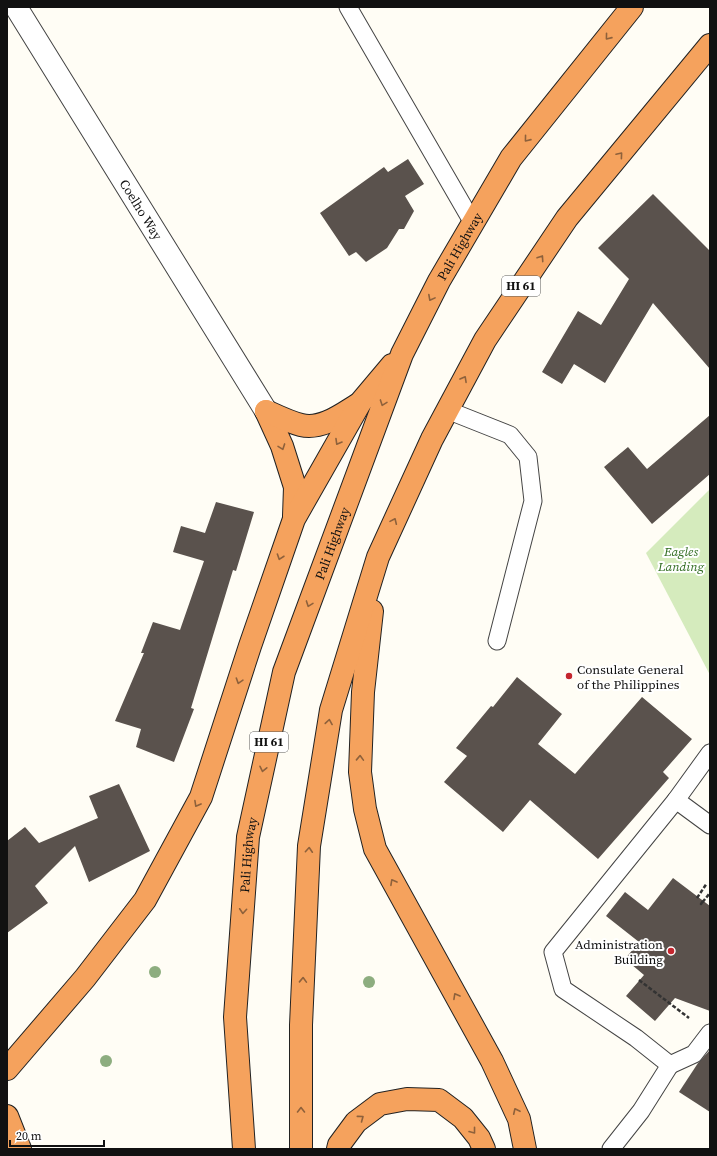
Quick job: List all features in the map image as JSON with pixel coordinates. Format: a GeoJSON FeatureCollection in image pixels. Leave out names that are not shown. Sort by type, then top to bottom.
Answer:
{"type":"FeatureCollection","features":[{"type":"Feature","properties":{"kind":"highway","name":"Pali Highway"},"geometry":{"type":"LineString","coordinates":[[244,1149],[235,1017],[248,837],[284,672],[402,354],[439,281],[511,158],[632,7]]}},
{"type":"Feature","properties":{"kind":"highway","name":"HI 61"},"geometry":{"type":"LineString","coordinates":[[301,1149],[301,1025],[309,846],[331,710],[378,556],[432,439],[485,340],[567,218],[710,45]]}},
{"type":"Feature","properties":{"kind":"highway"},"geometry":{"type":"LineString","coordinates":[[7,1069],[85,978],[145,900],[201,797],[250,646],[294,519],[360,403],[402,354]]}},
{"type":"Feature","properties":{"kind":"highway"},"geometry":{"type":"LineString","coordinates":[[266,411],[301,425],[315,426],[336,418],[360,403]]}},
{"type":"Feature","properties":{"kind":"highway"},"geometry":{"type":"LineString","coordinates":[[266,411],[282,446],[295,487],[294,519]]}},
{"type":"Feature","properties":{"kind":"highway"},"geometry":{"type":"LineString","coordinates":[[378,556],[363,692],[360,772],[364,809],[375,849],[492,1061],[519,1119],[525,1149]]}},
{"type":"Feature","properties":{"kind":"highway"},"geometry":{"type":"LineString","coordinates":[[338,1149],[339,1145],[356,1122],[380,1104],[407,1098],[439,1100],[463,1118],[479,1138],[484,1149]]}},
{"type":"Feature","properties":{"kind":"highway"},"geometry":{"type":"LineString","coordinates":[[7,1116],[20,1149]]}},
{"type":"Feature","properties":{"kind":"street","name":"Coelho Way"},"geometry":{"type":"LineString","coordinates":[[16,7],[266,411]]}},
{"type":"Feature","properties":{"kind":"lane"},"geometry":{"type":"LineString","coordinates":[[348,7],[474,223]]}},
{"type":"Feature","properties":{"kind":"lane"},"geometry":{"type":"LineString","coordinates":[[447,410],[510,435],[528,457],[533,502],[497,641]]}},
{"type":"Feature","properties":{"kind":"lane"},"geometry":{"type":"LineString","coordinates":[[670,1065],[636,1038],[563,989],[553,952],[676,800],[710,753]]}},
{"type":"Feature","properties":{"kind":"lane"},"geometry":{"type":"LineString","coordinates":[[676,800],[710,825]]}},
{"type":"Feature","properties":{"kind":"lane"},"geometry":{"type":"LineString","coordinates":[[611,1149],[641,1111],[670,1065],[694,1054],[710,1033]]}},
{"type":"Feature","properties":{"kind":"path"},"geometry":{"type":"LineString","coordinates":[[697,898],[707,882]]}},
{"type":"Feature","properties":{"kind":"path"},"geometry":{"type":"LineString","coordinates":[[703,901],[701,904],[710,893]]}},
{"type":"Feature","properties":{"kind":"path"},"geometry":{"type":"LineString","coordinates":[[639,980],[693,1021]]}},
{"type":"Feature","properties":{"kind":"green space","name":"Eagles Landing"},"geometry":{"type":"Polygon","coordinates":[[[710,489],[710,675],[646,553],[710,489]]]}},
{"type":"Feature","properties":{"kind":"building"},"geometry":{"type":"Polygon","coordinates":[[[408,159],[424,184],[405,196],[414,211],[404,229],[399,229],[387,248],[366,262],[356,252],[349,256],[320,213],[384,167],[388,172],[408,159]]]}},
{"type":"Feature","properties":{"kind":"building"},"geometry":{"type":"Polygon","coordinates":[[[653,194],[710,251],[710,369],[653,303],[605,383],[574,364],[562,384],[542,372],[578,311],[601,325],[629,279],[598,248],[653,194]]]}},
{"type":"Feature","properties":{"kind":"building"},"geometry":{"type":"Polygon","coordinates":[[[710,415],[710,474],[652,524],[604,467],[628,447],[647,469],[710,415]]]}},
{"type":"Feature","properties":{"kind":"building"},"geometry":{"type":"Polygon","coordinates":[[[216,502],[254,512],[236,571],[233,570],[191,708],[194,709],[174,762],[136,747],[141,729],[115,721],[144,653],[141,653],[153,622],[180,630],[204,561],[173,552],[181,526],[205,533],[216,502]]]}},
{"type":"Feature","properties":{"kind":"building"},"geometry":{"type":"Polygon","coordinates":[[[517,677],[562,714],[538,744],[575,774],[642,697],[692,739],[663,772],[669,778],[598,859],[530,800],[503,832],[444,782],[467,756],[456,748],[491,706],[493,707],[517,677]]]}},
{"type":"Feature","properties":{"kind":"building"},"geometry":{"type":"Polygon","coordinates":[[[119,784],[150,851],[89,882],[75,846],[35,886],[48,903],[7,933],[7,841],[25,827],[39,843],[98,818],[89,796],[119,784]]]}},
{"type":"Feature","properties":{"kind":"building","name":"Administration Building"},"geometry":{"type":"Polygon","coordinates":[[[673,878],[710,906],[710,1011],[675,998],[655,1021],[626,996],[644,975],[625,959],[639,942],[606,916],[625,892],[648,910],[673,878]]]}},
{"type":"Feature","properties":{"kind":"building"},"geometry":{"type":"Polygon","coordinates":[[[710,1050],[710,1112],[679,1092],[698,1063],[710,1050]]]}},
{"type":"Feature","properties":{"kind":"place","name":"Consulate General of the Philippines"},"geometry":{"type":"Point","coordinates":[569,676]}},
{"type":"Feature","properties":{"kind":"place","name":"Administration Building"},"geometry":{"type":"Point","coordinates":[671,951]}}]}
